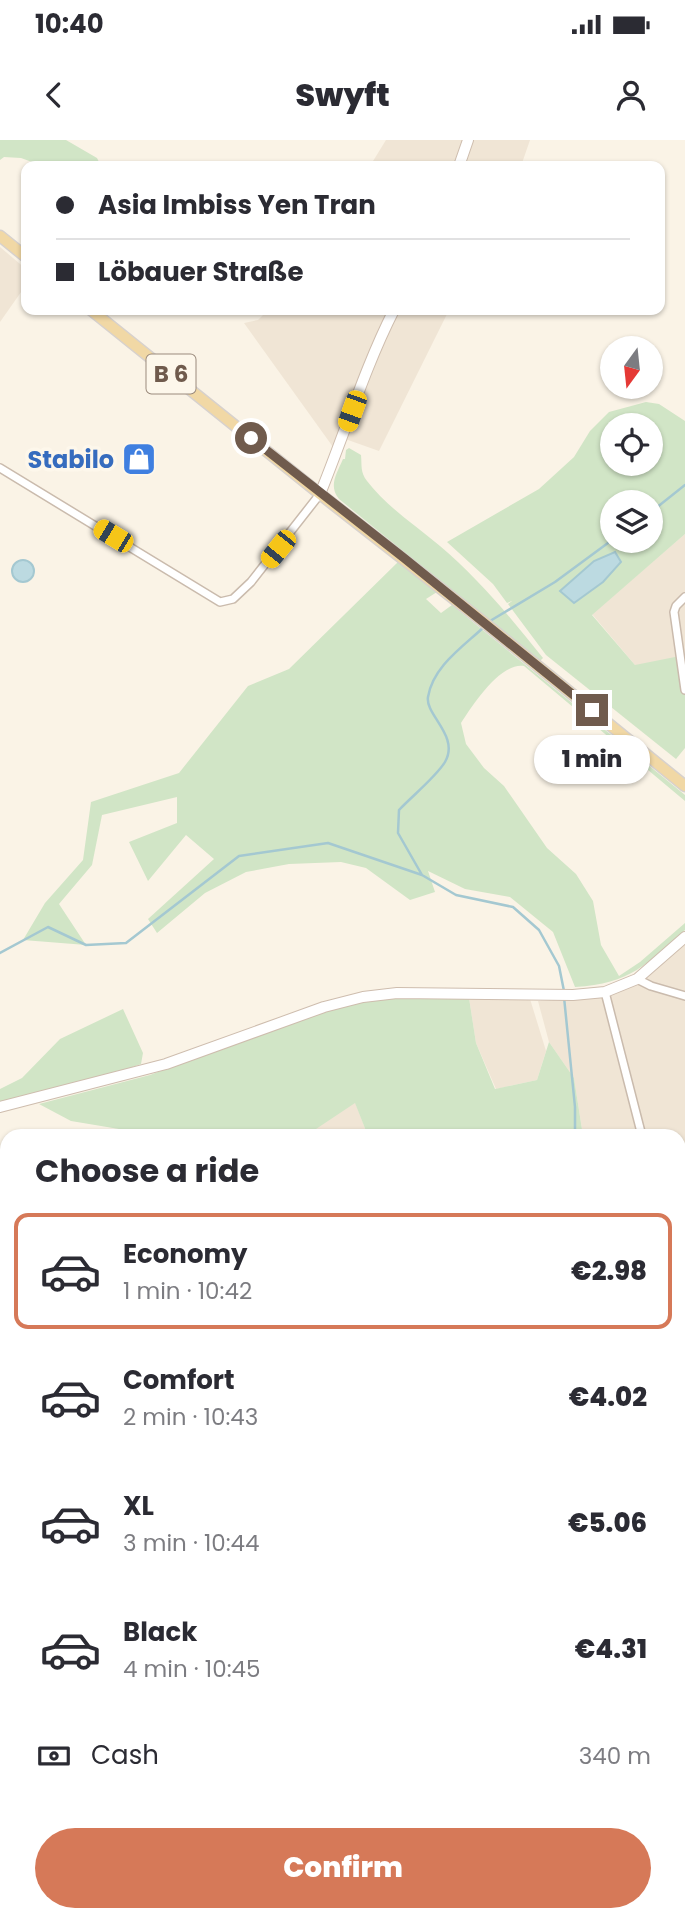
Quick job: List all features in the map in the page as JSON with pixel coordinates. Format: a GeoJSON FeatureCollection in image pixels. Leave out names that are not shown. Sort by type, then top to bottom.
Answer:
{"type":"FeatureCollection","features":[{"type":"Feature","properties":{"kind":"main road"},"geometry":{"type":"LineString","coordinates":[[461,161],[468,140]]}},
{"type":"Feature","properties":{"kind":"main road"},"geometry":{"type":"LineString","coordinates":[[0,236],[21,253]]}},
{"type":"Feature","properties":{"kind":"main road","name":"B 6"},"geometry":{"type":"LineString","coordinates":[[98,315],[685,786]]}},
{"type":"Feature","properties":{"kind":"main road"},"geometry":{"type":"LineString","coordinates":[[320,494],[373,352],[392,315]]}},
{"type":"Feature","properties":{"kind":"main road"},"geometry":{"type":"LineString","coordinates":[[0,1107],[166,1064],[324,1007],[363,998],[397,993],[573,995],[605,992],[637,979],[685,937]]}},
{"type":"Feature","properties":{"kind":"street"},"geometry":{"type":"LineString","coordinates":[[0,468],[220,602],[233,599],[251,582],[320,494]]}},
{"type":"Feature","properties":{"kind":"street"},"geometry":{"type":"LineString","coordinates":[[685,597],[674,612],[685,691]]}},
{"type":"Feature","properties":{"kind":"street"},"geometry":{"type":"LineString","coordinates":[[637,979],[685,996]]}},
{"type":"Feature","properties":{"kind":"street"},"geometry":{"type":"LineString","coordinates":[[605,992],[640,1129]]}},
{"type":"Feature","properties":{"kind":"shaded area"},"geometry":{"type":"Polygon","coordinates":[[[386,140],[530,140],[523,161],[373,161],[386,140]]]}},
{"type":"Feature","properties":{"kind":"shaded area"},"geometry":{"type":"Polygon","coordinates":[[[0,247],[21,265],[21,292],[0,322],[0,247]]]}},
{"type":"Feature","properties":{"kind":"shaded area"},"geometry":{"type":"Polygon","coordinates":[[[263,315],[447,315],[379,451],[348,440],[333,447],[244,323],[258,320],[263,315]]]}},
{"type":"Feature","properties":{"kind":"shaded area"},"geometry":{"type":"Polygon","coordinates":[[[685,534],[685,690],[635,665],[592,614],[685,534]]]}},
{"type":"Feature","properties":{"kind":"shaded area"},"geometry":{"type":"Polygon","coordinates":[[[685,943],[685,1129],[582,1129],[574,1078],[549,1042],[538,1001],[612,995],[632,986],[685,943]]]}},
{"type":"Feature","properties":{"kind":"shaded area"},"geometry":{"type":"Polygon","coordinates":[[[469,998],[530,999],[546,1051],[537,1080],[496,1089],[476,1043],[469,998]]]}},
{"type":"Feature","properties":{"kind":"shaded area"},"geometry":{"type":"Polygon","coordinates":[[[355,1102],[365,1129],[315,1129],[355,1102]]]}},
{"type":"Feature","properties":{"kind":"green space"},"geometry":{"type":"Polygon","coordinates":[[[0,140],[66,140],[98,161],[29,161],[4,157],[0,160],[0,140]]]}},
{"type":"Feature","properties":{"kind":"green space"},"geometry":{"type":"Polygon","coordinates":[[[646,402],[659,404],[685,421],[685,534],[592,615],[635,665],[680,656],[685,691],[685,748],[676,759],[546,655],[508,604],[512,601],[507,603],[493,584],[447,542],[539,489],[574,457],[590,431],[600,421],[600,476],[663,476],[663,413],[608,413],[646,402]]]}},
{"type":"Feature","properties":{"kind":"green space"},"geometry":{"type":"Polygon","coordinates":[[[349,448],[361,455],[363,475],[367,481],[392,507],[440,546],[481,585],[543,658],[539,662],[339,499],[334,484],[349,448]]]}},
{"type":"Feature","properties":{"kind":"green space"},"geometry":{"type":"Polygon","coordinates":[[[398,562],[437,592],[426,599],[441,613],[452,605],[685,795],[685,801],[524,666],[515,667],[496,678],[479,696],[461,723],[466,744],[484,768],[504,786],[547,848],[576,874],[593,901],[601,945],[619,976],[640,962],[685,923],[685,930],[648,962],[624,977],[575,987],[553,932],[510,897],[465,889],[428,871],[435,892],[410,900],[366,868],[341,862],[289,864],[246,872],[205,893],[157,933],[148,919],[214,859],[186,835],[148,881],[129,842],[177,823],[177,797],[102,815],[92,865],[59,904],[86,945],[23,940],[45,903],[83,860],[91,802],[179,773],[248,686],[289,669],[398,562]]]}},
{"type":"Feature","properties":{"kind":"green space"},"geometry":{"type":"Polygon","coordinates":[[[392,997],[469,998],[476,1043],[495,1089],[537,1080],[549,1042],[574,1078],[582,1129],[365,1129],[355,1103],[316,1129],[119,1129],[71,1121],[39,1104],[150,1075],[351,1003],[392,997]]]}},
{"type":"Feature","properties":{"kind":"green space"},"geometry":{"type":"Polygon","coordinates":[[[123,1009],[143,1053],[141,1064],[104,1077],[2,1103],[0,1101],[0,1089],[22,1078],[60,1039],[123,1009]]]}},
{"type":"Feature","properties":{"kind":"water"},"geometry":{"type":"Polygon","coordinates":[[[616,553],[621,562],[603,582],[574,603],[560,591],[594,561],[616,553]]]}},
{"type":"Feature","properties":{"kind":"water"},"geometry":{"type":"Polygon","coordinates":[[[23,560],[31,563],[34,571],[31,579],[23,582],[15,579],[12,571],[15,563],[23,560]]]}},
{"type":"Feature","properties":{"kind":"waterway"},"geometry":{"type":"LineString","coordinates":[[663,502],[685,485]]}},
{"type":"Feature","properties":{"kind":"waterway"},"geometry":{"type":"LineString","coordinates":[[490,621],[555,582],[600,549]]}},
{"type":"Feature","properties":{"kind":"waterway"},"geometry":{"type":"LineString","coordinates":[[485,626],[450,657],[431,686],[428,704],[445,735],[448,752],[445,762],[436,774],[399,810],[398,833],[422,875],[456,895],[513,907],[539,930],[559,966],[564,991]]}},
{"type":"Feature","properties":{"kind":"waterway"},"geometry":{"type":"LineString","coordinates":[[0,953],[48,927],[86,945],[126,943],[239,856],[328,843],[422,875]]}},
{"type":"Feature","properties":{"kind":"waterway"},"geometry":{"type":"LineString","coordinates":[[564,997],[575,1129]]}},
{"type":"Feature","properties":{"kind":"place","name":"Stabilo"},"geometry":{"type":"Point","coordinates":[139,459]}},
{"type":"Feature","properties":{"kind":"route"},"geometry":{"type":"LineString","coordinates":[[251,438],[592,710]]}}]}
